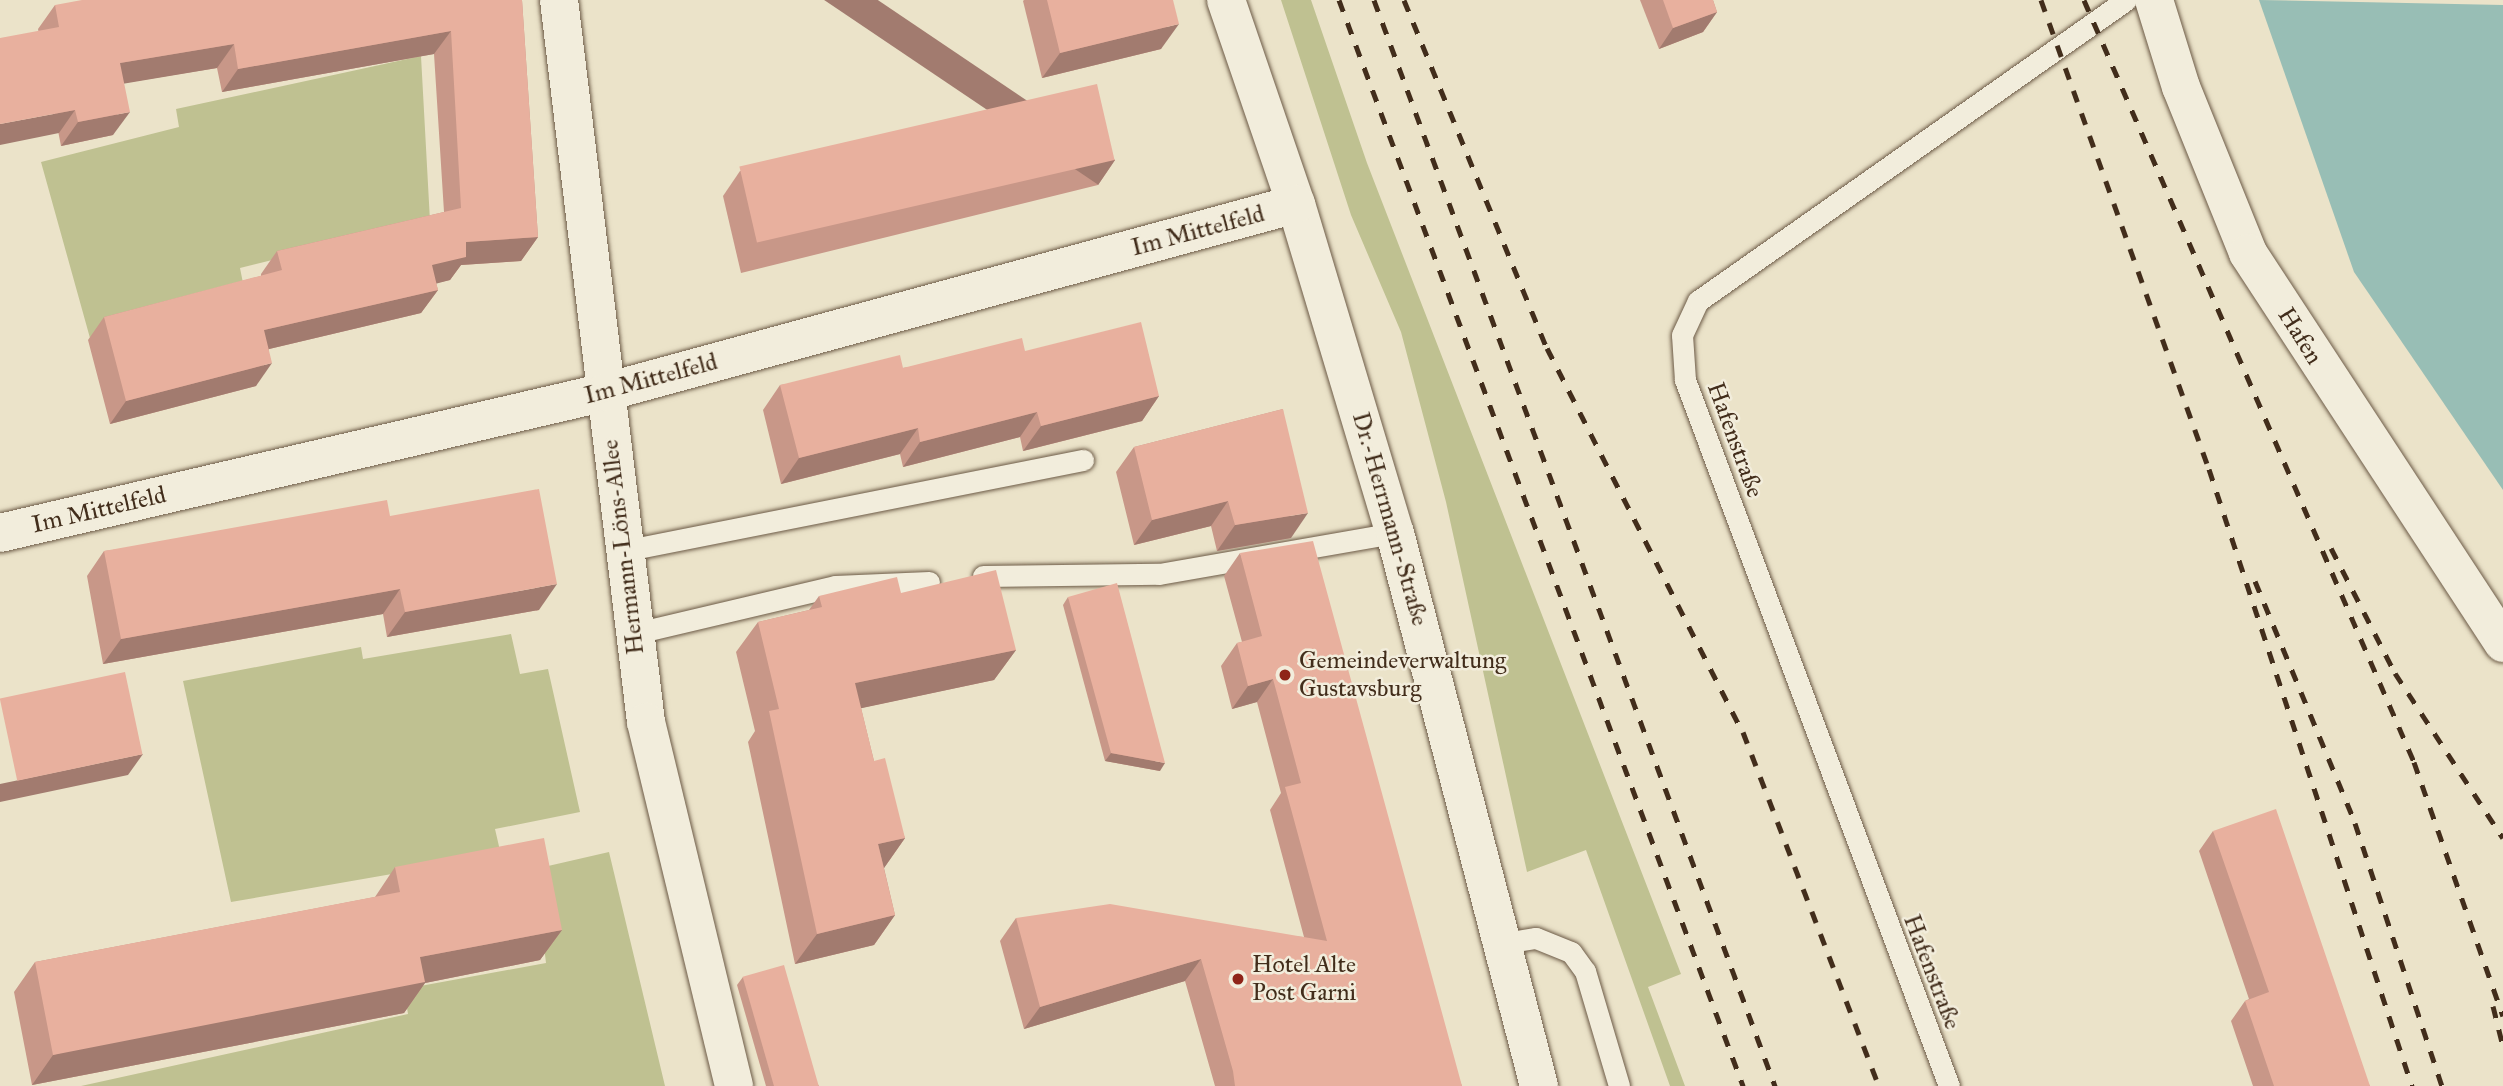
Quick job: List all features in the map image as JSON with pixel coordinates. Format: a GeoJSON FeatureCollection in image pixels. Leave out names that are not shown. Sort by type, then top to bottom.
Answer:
{"type":"FeatureCollection","features":[{"type":"Feature","properties":{"kind":"street","name":"Hermann-Löns-Allee"},"geometry":{"type":"LineString","coordinates":[[559,0],[632,634],[646,722],[734,1086]]}},
{"type":"Feature","properties":{"kind":"street","name":"Dr.-Herrmann-Straße"},"geometry":{"type":"LineString","coordinates":[[1226,0],[1296,204],[1395,533],[1504,943],[1539,1086]]}},
{"type":"Feature","properties":{"kind":"street","name":"Hafen"},"geometry":{"type":"LineString","coordinates":[[2154,0],[2181,87],[2248,253],[2503,643]]}},
{"type":"Feature","properties":{"kind":"street","name":"Im Mittelfeld"},"geometry":{"type":"LineString","coordinates":[[0,533],[606,392],[1296,204]]}},
{"type":"Feature","properties":{"kind":"lane","name":"Hafenstraße"},"geometry":{"type":"LineString","coordinates":[[1949,1086],[1685,380],[1682,335],[1698,301],[2126,0]]}},
{"type":"Feature","properties":{"kind":"lane"},"geometry":{"type":"LineString","coordinates":[[623,551],[1083,460]]}},
{"type":"Feature","properties":{"kind":"lane"},"geometry":{"type":"LineString","coordinates":[[983,576],[1159,574],[1395,533]]}},
{"type":"Feature","properties":{"kind":"lane"},"geometry":{"type":"LineString","coordinates":[[632,634],[835,586],[929,582]]}},
{"type":"Feature","properties":{"kind":"lane"},"geometry":{"type":"LineString","coordinates":[[1504,943],[1536,938],[1571,951],[1585,971],[1619,1086]]}},
{"type":"Feature","properties":{"kind":"green space"},"geometry":{"type":"Polygon","coordinates":[[[1281,0],[1311,0],[1367,163],[1681,974],[1648,987],[1685,1086],[1670,1086],[1586,850],[1527,872],[1446,502],[1401,332],[1351,215],[1281,0]]]}},
{"type":"Feature","properties":{"kind":"green space"},"geometry":{"type":"Polygon","coordinates":[[[421,56],[430,221],[240,268],[246,298],[90,338],[41,162],[179,127],[176,109],[421,56]]]}},
{"type":"Feature","properties":{"kind":"green space"},"geometry":{"type":"Polygon","coordinates":[[[511,634],[520,674],[548,669],[580,812],[495,829],[501,855],[231,902],[183,681],[361,647],[363,659],[511,634]]]}},
{"type":"Feature","properties":{"kind":"green space"},"geometry":{"type":"Polygon","coordinates":[[[609,852],[665,1086],[81,1086],[408,1014],[404,989],[546,963],[535,869],[609,852]]]}},
{"type":"Feature","properties":{"kind":"water"},"geometry":{"type":"Polygon","coordinates":[[[2259,0],[2503,5],[2503,490],[2354,272],[2259,0]]]}},
{"type":"Feature","properties":{"kind":"building"},"geometry":{"type":"Polygon","coordinates":[[[82,0],[522,0],[538,237],[466,242],[466,257],[432,265],[438,290],[264,330],[272,363],[126,401],[104,317],[282,270],[277,251],[461,208],[451,31],[238,69],[234,44],[120,63],[130,112],[78,122],[75,110],[0,124],[0,38],[59,27],[55,5],[82,0]]]}},
{"type":"Feature","properties":{"kind":"building"},"geometry":{"type":"Polygon","coordinates":[[[1047,0],[1173,0],[1179,24],[1060,53],[1047,0]]]}},
{"type":"Feature","properties":{"kind":"building"},"geometry":{"type":"Polygon","coordinates":[[[1663,0],[1713,0],[1717,12],[1673,28],[1663,0]]]}},
{"type":"Feature","properties":{"kind":"building"},"geometry":{"type":"Polygon","coordinates":[[[1097,84],[1115,160],[757,243],[739,167],[1097,84]]]}},
{"type":"Feature","properties":{"kind":"building"},"geometry":{"type":"Polygon","coordinates":[[[1141,322],[1159,396],[1041,426],[1037,412],[920,442],[918,428],[799,458],[780,385],[900,355],[903,368],[1022,338],[1025,351],[1141,322]]]}},
{"type":"Feature","properties":{"kind":"building"},"geometry":{"type":"Polygon","coordinates":[[[1283,409],[1308,513],[1235,525],[1228,501],[1152,520],[1134,447],[1283,409]]]}},
{"type":"Feature","properties":{"kind":"building"},"geometry":{"type":"Polygon","coordinates":[[[539,489],[557,584],[405,612],[400,589],[121,639],[104,551],[387,500],[390,516],[539,489]]]}},
{"type":"Feature","properties":{"kind":"building"},"geometry":{"type":"Polygon","coordinates":[[[1313,541],[1462,1086],[1235,1086],[1201,959],[1040,1007],[1016,918],[1110,904],[1327,941],[1285,787],[1301,783],[1273,679],[1248,686],[1237,643],[1262,636],[1240,553],[1313,541]]]}},
{"type":"Feature","properties":{"kind":"building"},"geometry":{"type":"Polygon","coordinates":[[[996,570],[1016,650],[855,683],[874,761],[885,758],[905,838],[878,844],[895,915],[817,934],[769,711],[779,709],[758,622],[822,607],[819,596],[897,577],[901,593],[996,570]]]}},
{"type":"Feature","properties":{"kind":"building"},"geometry":{"type":"Polygon","coordinates":[[[1117,583],[1165,763],[1111,753],[1068,597],[1117,583]]]}},
{"type":"Feature","properties":{"kind":"building"},"geometry":{"type":"Polygon","coordinates":[[[125,672],[142,754],[17,781],[0,699],[125,672]]]}},
{"type":"Feature","properties":{"kind":"building"},"geometry":{"type":"Polygon","coordinates":[[[2276,809],[2370,1086],[2274,1086],[2245,1001],[2269,992],[2213,831],[2276,809]]]}},
{"type":"Feature","properties":{"kind":"building"},"geometry":{"type":"Polygon","coordinates":[[[544,838],[562,930],[420,957],[425,982],[53,1055],[35,962],[400,892],[395,867],[544,838]]]}},
{"type":"Feature","properties":{"kind":"building"},"geometry":{"type":"Polygon","coordinates":[[[784,965],[819,1086],[774,1086],[743,977],[784,965]]]}},
{"type":"Feature","properties":{"kind":"railway"},"geometry":{"type":"LineString","coordinates":[[1339,0],[1743,1086]]}},
{"type":"Feature","properties":{"kind":"railway"},"geometry":{"type":"LineString","coordinates":[[1374,0],[1775,1086]]}},
{"type":"Feature","properties":{"kind":"railway"},"geometry":{"type":"LineString","coordinates":[[1404,0],[1547,348],[1743,732],[1879,1086]]}},
{"type":"Feature","properties":{"kind":"railway"},"geometry":{"type":"LineString","coordinates":[[2041,0],[2209,469],[2412,1086]]}},
{"type":"Feature","properties":{"kind":"railway"},"geometry":{"type":"LineString","coordinates":[[2084,0],[2414,762],[2503,1016]]}},
{"type":"Feature","properties":{"kind":"railway"},"geometry":{"type":"LineString","coordinates":[[2331,548],[2395,673],[2503,838]]}},
{"type":"Feature","properties":{"kind":"railway"},"geometry":{"type":"LineString","coordinates":[[2255,581],[2355,823],[2442,1086]]}},
{"type":"Feature","properties":{"kind":"railway"},"geometry":{"type":"LineString","coordinates":[[2493,1006],[2503,1046]]}},
{"type":"Feature","properties":{"kind":"place","name":"Gemeindeverwaltung Gustavsburg"},"geometry":{"type":"Point","coordinates":[1285,675]}},
{"type":"Feature","properties":{"kind":"place","name":"Hotel Alte Post Garni"},"geometry":{"type":"Point","coordinates":[1238,979]}}]}
